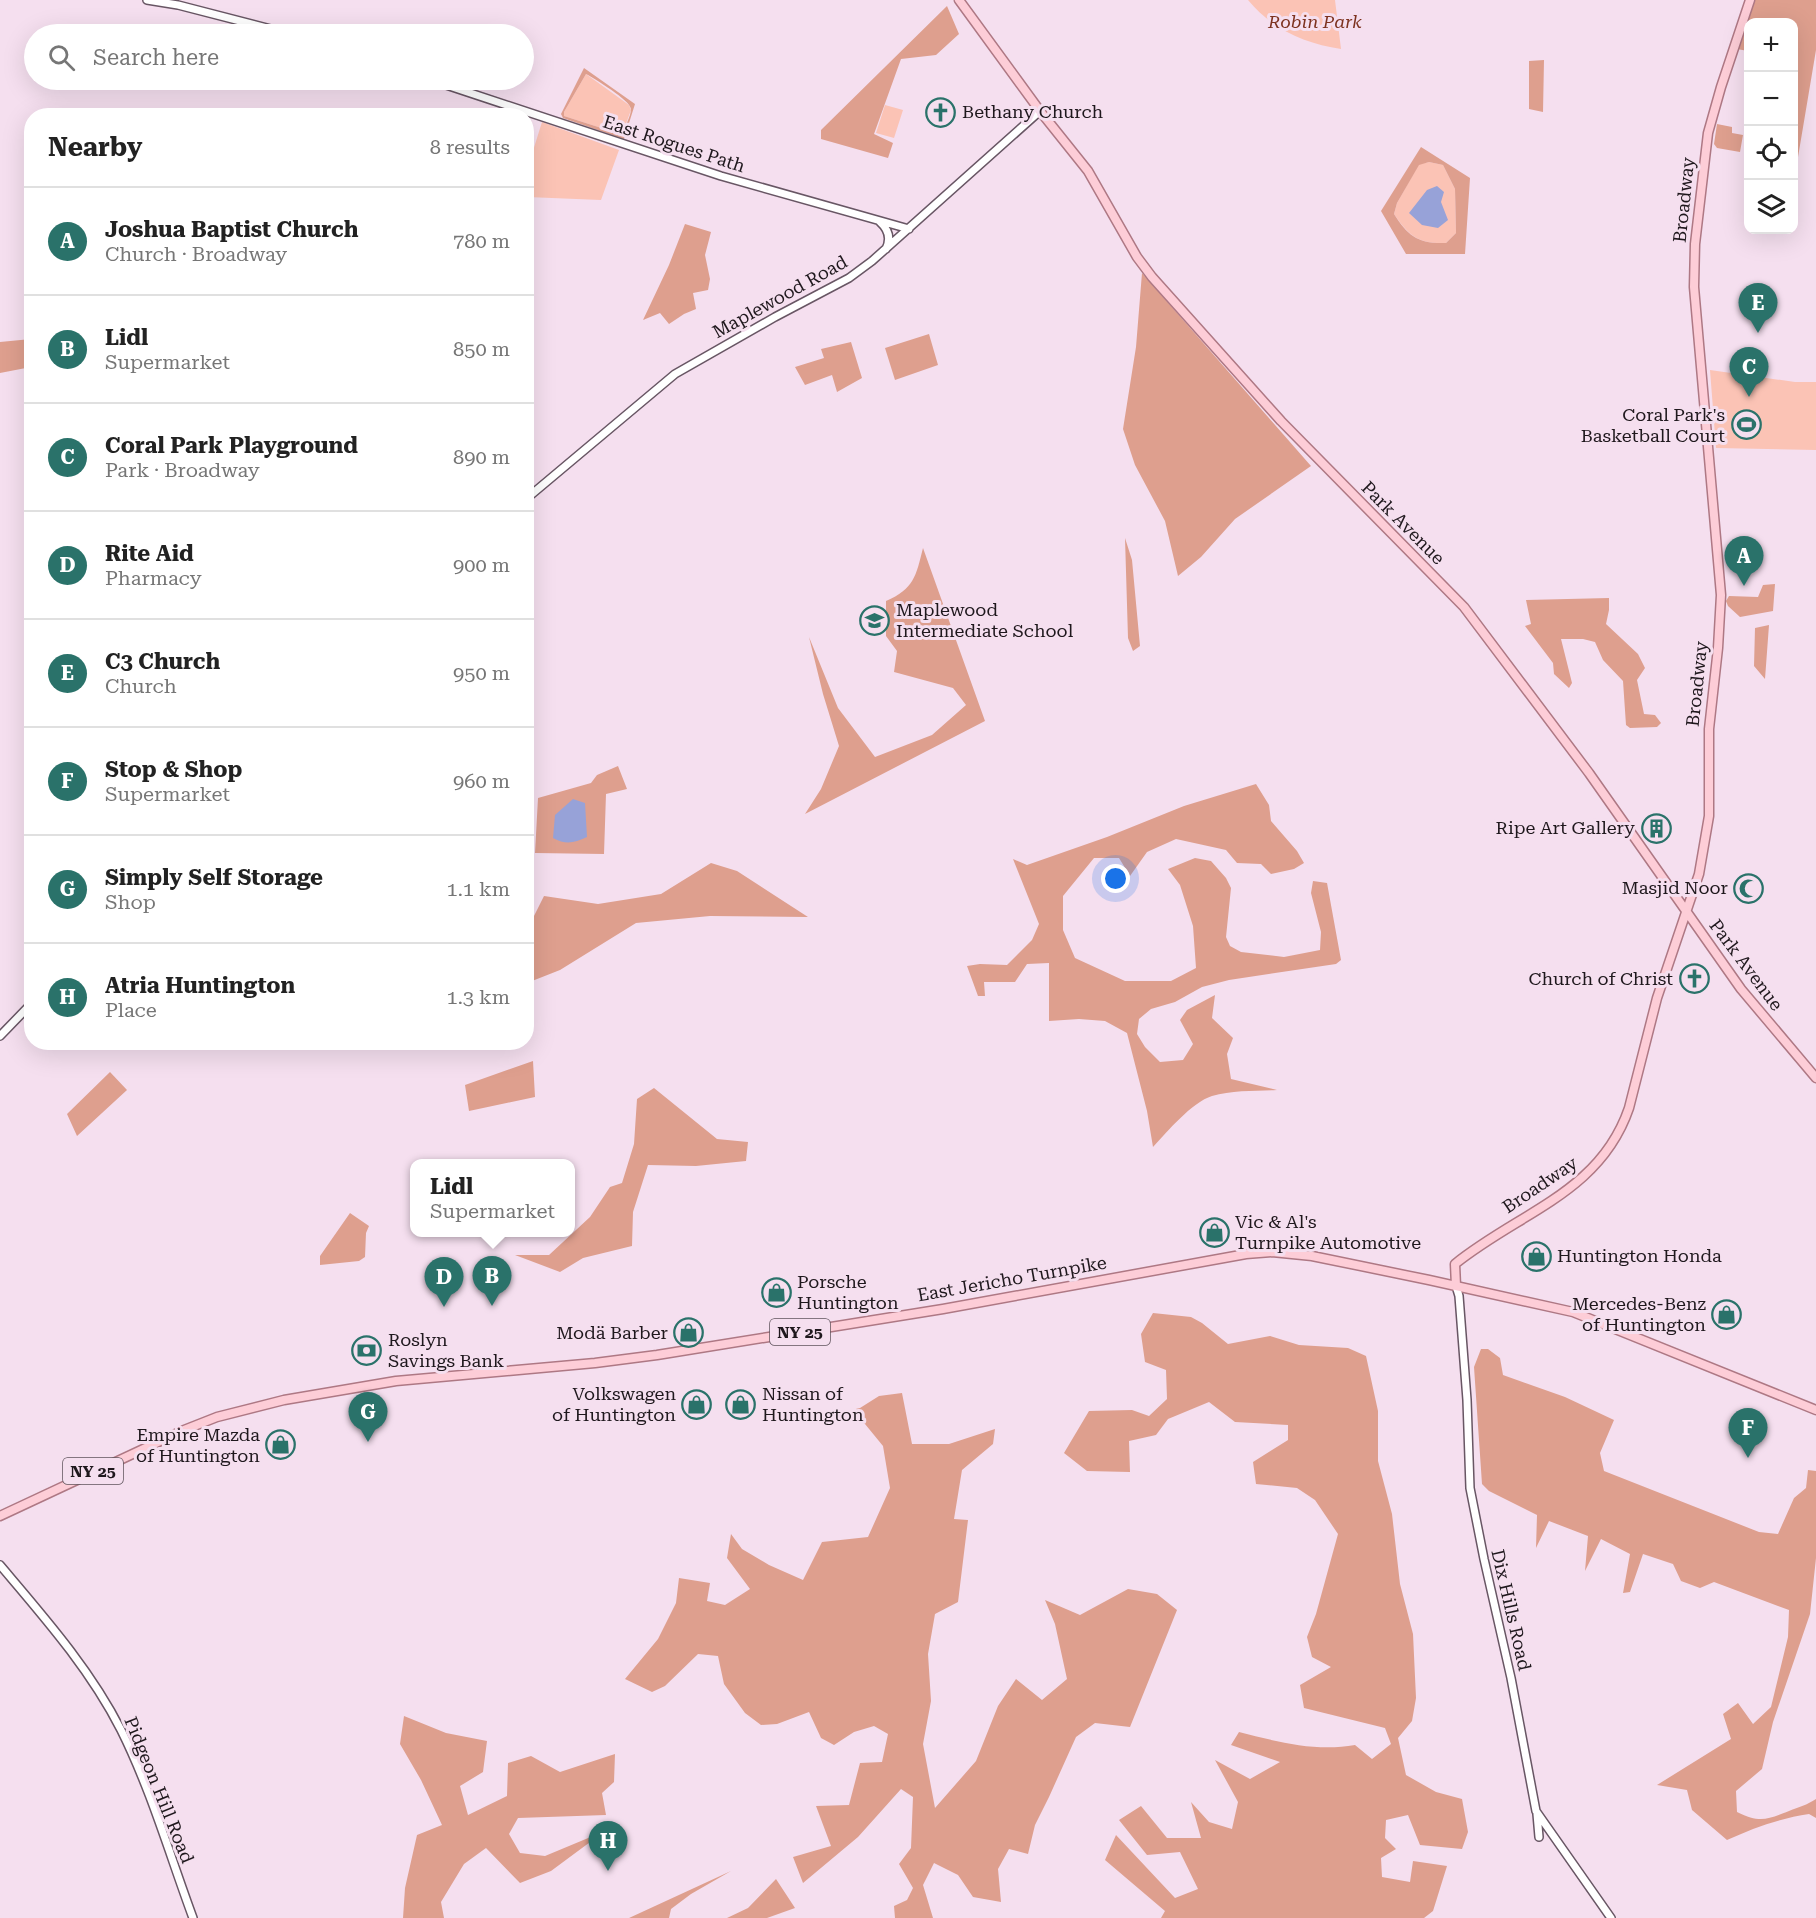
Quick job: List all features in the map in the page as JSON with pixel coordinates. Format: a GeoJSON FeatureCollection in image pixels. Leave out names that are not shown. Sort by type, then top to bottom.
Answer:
{"type":"FeatureCollection","features":[{"type":"Feature","properties":{"kind":"main road","name":"Park Avenue"},"geometry":{"type":"LineString","coordinates":[[959,0],[1040,111],[1088,171],[1137,257],[1152,277],[1281,421],[1470,615],[1589,773],[1741,989],[1816,1078]]}},
{"type":"Feature","properties":{"kind":"main road","name":"Broadway"},"geometry":{"type":"LineString","coordinates":[[1456,1286],[1455,1264],[1474,1249],[1580,1182],[1610,1148],[1629,1108],[1657,998],[1699,874],[1708,827],[1708,737],[1718,648],[1720,595],[1694,286],[1694,256],[1708,133],[1750,0]]}},
{"type":"Feature","properties":{"kind":"main road","name":"East Jericho Turnpike"},"geometry":{"type":"LineString","coordinates":[[0,1516],[165,1438],[217,1417],[274,1402],[396,1381],[595,1363],[645,1356],[943,1309],[1246,1254],[1272,1252],[1302,1254],[1573,1312],[1816,1410]]}},
{"type":"Feature","properties":{"kind":"street"},"geometry":{"type":"LineString","coordinates":[[147,0],[252,24]]}},
{"type":"Feature","properties":{"kind":"street","name":"East Rogues Path"},"geometry":{"type":"LineString","coordinates":[[461,90],[516,108]]}},
{"type":"Feature","properties":{"kind":"street","name":"Maplewood Road"},"geometry":{"type":"LineString","coordinates":[[534,492],[675,374],[849,278],[883,252],[1040,111]]}},
{"type":"Feature","properties":{"kind":"street","name":"East Rogues Path"},"geometry":{"type":"LineString","coordinates":[[534,114],[721,176],[909,229]]}},
{"type":"Feature","properties":{"kind":"street"},"geometry":{"type":"LineString","coordinates":[[878,220],[889,236],[888,246],[883,252]]}},
{"type":"Feature","properties":{"kind":"street"},"geometry":{"type":"LineString","coordinates":[[0,1036],[24,1011]]}},
{"type":"Feature","properties":{"kind":"street","name":"Dix Hills Road"},"geometry":{"type":"LineString","coordinates":[[1456,1286],[1459,1296],[1467,1400],[1470,1488],[1511,1678],[1536,1811],[1611,1918]]}},
{"type":"Feature","properties":{"kind":"street","name":"Pidgeon Hill Road"},"geometry":{"type":"LineString","coordinates":[[0,1565],[64,1641],[121,1731],[147,1792],[193,1918]]}},
{"type":"Feature","properties":{"kind":"street"},"geometry":{"type":"LineString","coordinates":[[1536,1811],[1539,1837]]}},
{"type":"Feature","properties":{"kind":"green space","name":"Robin Park"},"geometry":{"type":"Polygon","coordinates":[[[1248,0],[1335,0],[1341,49],[1290,34],[1268,19],[1248,0]]]}},
{"type":"Feature","properties":{"kind":"green space"},"geometry":{"type":"Polygon","coordinates":[[[586,74],[629,105],[631,110],[623,132],[620,134],[564,116],[564,112],[586,74]]]}},
{"type":"Feature","properties":{"kind":"green space"},"geometry":{"type":"Polygon","coordinates":[[[885,105],[903,110],[894,138],[876,133],[885,105]]]}},
{"type":"Feature","properties":{"kind":"green space"},"geometry":{"type":"Polygon","coordinates":[[[542,122],[619,150],[601,200],[534,197],[534,148],[542,122]]]}},
{"type":"Feature","properties":{"kind":"green space"},"geometry":{"type":"Polygon","coordinates":[[[1429,162],[1443,165],[1455,189],[1456,233],[1446,243],[1428,242],[1415,237],[1394,214],[1397,203],[1419,164],[1429,162]]]}},
{"type":"Feature","properties":{"kind":"green space"},"geometry":{"type":"Polygon","coordinates":[[[1710,370],[1795,382],[1816,382],[1816,450],[1716,448],[1710,370]]]}},
{"type":"Feature","properties":{"kind":"shaded area"},"geometry":{"type":"Polygon","coordinates":[[[1755,0],[1816,0],[1816,50],[1798,157],[1798,18],[1748,18],[1755,0]]]}},
{"type":"Feature","properties":{"kind":"shaded area"},"geometry":{"type":"Polygon","coordinates":[[[947,6],[959,34],[936,55],[901,59],[874,134],[893,143],[888,158],[821,139],[821,130],[947,6]]]}},
{"type":"Feature","properties":{"kind":"shaded area"},"geometry":{"type":"Polygon","coordinates":[[[1744,30],[1744,50],[1737,49],[1744,30]]]}},
{"type":"Feature","properties":{"kind":"shaded area"},"geometry":{"type":"Polygon","coordinates":[[[1544,60],[1543,112],[1529,109],[1529,61],[1544,60]]]}},
{"type":"Feature","properties":{"kind":"shaded area"},"geometry":{"type":"Polygon","coordinates":[[[584,68],[635,104],[624,139],[563,118],[561,114],[584,68]],[[586,74],[564,112],[564,116],[620,134],[630,115],[629,105],[619,95],[586,74]]]}},
{"type":"Feature","properties":{"kind":"shaded area"},"geometry":{"type":"Polygon","coordinates":[[[1717,124],[1732,127],[1732,133],[1743,135],[1740,152],[1717,148],[1714,144],[1717,124]]]}},
{"type":"Feature","properties":{"kind":"shaded area"},"geometry":{"type":"Polygon","coordinates":[[[1421,147],[1470,178],[1465,254],[1406,254],[1381,211],[1421,147]],[[1429,162],[1419,165],[1397,203],[1394,214],[1409,233],[1428,242],[1446,243],[1456,233],[1455,189],[1443,165],[1429,162]]]}},
{"type":"Feature","properties":{"kind":"shaded area"},"geometry":{"type":"Polygon","coordinates":[[[685,224],[711,232],[705,255],[710,279],[708,290],[693,293],[696,309],[669,324],[660,313],[643,320],[669,265],[685,224]]]}},
{"type":"Feature","properties":{"kind":"shaded area"},"geometry":{"type":"Polygon","coordinates":[[[1142,273],[1311,466],[1235,519],[1201,557],[1178,576],[1165,521],[1135,465],[1123,429],[1136,347],[1142,273]]]}},
{"type":"Feature","properties":{"kind":"shaded area"},"geometry":{"type":"Polygon","coordinates":[[[929,334],[938,365],[895,380],[885,348],[929,334]]]}},
{"type":"Feature","properties":{"kind":"shaded area"},"geometry":{"type":"Polygon","coordinates":[[[24,340],[24,368],[0,373],[0,342],[24,340]]]}},
{"type":"Feature","properties":{"kind":"shaded area"},"geometry":{"type":"Polygon","coordinates":[[[851,342],[862,378],[837,392],[832,375],[805,385],[795,367],[824,358],[821,349],[851,342]]]}},
{"type":"Feature","properties":{"kind":"shaded area"},"geometry":{"type":"Polygon","coordinates":[[[1125,538],[1132,560],[1140,646],[1133,651],[1128,638],[1125,538]]]}},
{"type":"Feature","properties":{"kind":"shaded area"},"geometry":{"type":"Polygon","coordinates":[[[923,548],[985,721],[805,814],[821,789],[839,746],[809,637],[838,708],[875,757],[932,735],[966,705],[953,688],[894,672],[897,651],[886,636],[886,601],[903,592],[912,581],[923,548]]]}},
{"type":"Feature","properties":{"kind":"shaded area"},"geometry":{"type":"Polygon","coordinates":[[[1775,584],[1773,611],[1740,617],[1728,606],[1726,601],[1729,596],[1758,597],[1763,585],[1775,584]]]}},
{"type":"Feature","properties":{"kind":"shaded area"},"geometry":{"type":"Polygon","coordinates":[[[1609,598],[1606,624],[1638,654],[1645,668],[1637,680],[1644,714],[1655,715],[1661,723],[1657,727],[1630,728],[1626,725],[1623,681],[1603,660],[1595,642],[1583,639],[1561,639],[1572,683],[1569,688],[1554,674],[1553,663],[1525,626],[1531,624],[1526,600],[1609,598]]]}},
{"type":"Feature","properties":{"kind":"shaded area"},"geometry":{"type":"Polygon","coordinates":[[[1769,625],[1765,679],[1754,666],[1755,628],[1769,625]]]}},
{"type":"Feature","properties":{"kind":"shaded area"},"geometry":{"type":"Polygon","coordinates":[[[618,766],[627,789],[606,794],[604,854],[535,853],[538,798],[591,783],[597,775],[618,766]]]}},
{"type":"Feature","properties":{"kind":"shaded area"},"geometry":{"type":"Polygon","coordinates":[[[1256,784],[1269,805],[1271,821],[1297,851],[1304,863],[1294,869],[1271,874],[1261,864],[1237,863],[1226,850],[1176,839],[1147,852],[1130,876],[1119,858],[1094,858],[1063,896],[1063,930],[1075,958],[1125,981],[1171,981],[1196,968],[1193,926],[1180,885],[1168,869],[1195,858],[1211,861],[1226,878],[1231,888],[1226,937],[1230,946],[1241,952],[1284,957],[1320,950],[1321,932],[1311,893],[1313,881],[1327,883],[1341,960],[1336,964],[1229,980],[1202,987],[1175,1002],[1151,1009],[1139,1019],[1137,1034],[1145,1047],[1160,1062],[1183,1060],[1193,1044],[1180,1020],[1187,1010],[1215,995],[1212,1018],[1233,1038],[1227,1054],[1231,1079],[1277,1090],[1244,1091],[1204,1099],[1180,1118],[1153,1147],[1147,1111],[1127,1033],[1105,1021],[1079,1019],[1049,1021],[1049,963],[1027,964],[1015,982],[984,982],[985,996],[978,996],[967,966],[1007,965],[1032,940],[1039,924],[1013,859],[1027,865],[1107,837],[1184,806],[1256,784]]]}},
{"type":"Feature","properties":{"kind":"shaded area"},"geometry":{"type":"Polygon","coordinates":[[[711,863],[737,871],[808,917],[710,916],[636,923],[560,970],[534,980],[534,916],[544,896],[598,904],[661,894],[711,863]]]}},
{"type":"Feature","properties":{"kind":"shaded area"},"geometry":{"type":"Polygon","coordinates":[[[533,1061],[535,1097],[469,1111],[465,1085],[533,1061]]]}},
{"type":"Feature","properties":{"kind":"shaded area"},"geometry":{"type":"Polygon","coordinates":[[[110,1072],[127,1090],[77,1136],[67,1114],[110,1072]]]}},
{"type":"Feature","properties":{"kind":"shaded area"},"geometry":{"type":"Polygon","coordinates":[[[654,1088],[717,1139],[748,1142],[746,1161],[696,1166],[648,1165],[633,1212],[632,1246],[583,1258],[560,1272],[515,1255],[549,1255],[568,1237],[575,1237],[575,1231],[590,1217],[610,1187],[622,1183],[634,1144],[637,1099],[654,1088]]]}},
{"type":"Feature","properties":{"kind":"shaded area"},"geometry":{"type":"Polygon","coordinates":[[[350,1213],[369,1226],[366,1233],[365,1257],[359,1261],[320,1265],[320,1256],[350,1213]]]}},
{"type":"Feature","properties":{"kind":"shaded area"},"geometry":{"type":"Polygon","coordinates":[[[1153,1313],[1191,1317],[1228,1344],[1270,1336],[1299,1345],[1348,1348],[1366,1356],[1378,1411],[1378,1461],[1392,1514],[1400,1584],[1413,1634],[1416,1698],[1412,1721],[1398,1738],[1406,1775],[1436,1792],[1462,1799],[1468,1832],[1462,1849],[1420,1845],[1408,1815],[1386,1820],[1385,1838],[1396,1849],[1381,1858],[1382,1877],[1410,1882],[1413,1861],[1447,1866],[1433,1911],[1424,1918],[1161,1918],[1165,1911],[1105,1860],[1116,1835],[1175,1898],[1198,1889],[1180,1852],[1147,1855],[1119,1820],[1141,1806],[1167,1838],[1201,1838],[1191,1802],[1209,1822],[1232,1829],[1238,1802],[1215,1760],[1250,1779],[1280,1762],[1231,1745],[1239,1732],[1311,1747],[1355,1745],[1372,1759],[1391,1744],[1385,1728],[1304,1708],[1300,1685],[1331,1667],[1312,1657],[1307,1637],[1316,1614],[1338,1534],[1315,1500],[1297,1488],[1256,1484],[1253,1462],[1288,1440],[1288,1425],[1235,1422],[1209,1402],[1168,1419],[1156,1435],[1129,1441],[1130,1472],[1087,1471],[1064,1453],[1089,1411],[1132,1410],[1149,1416],[1167,1399],[1166,1370],[1145,1362],[1141,1334],[1153,1313]]]}},
{"type":"Feature","properties":{"kind":"shaded area"},"geometry":{"type":"Polygon","coordinates":[[[1481,1349],[1488,1349],[1500,1358],[1503,1375],[1565,1397],[1614,1420],[1600,1453],[1604,1471],[1759,1532],[1778,1534],[1794,1498],[1806,1488],[1808,1470],[1816,1471],[1816,1558],[1810,1614],[1773,1722],[1762,1769],[1736,1791],[1737,1812],[1752,1818],[1763,1819],[1774,1816],[1816,1799],[1816,1818],[1809,1814],[1788,1818],[1727,1840],[1692,1810],[1687,1790],[1657,1785],[1731,1739],[1723,1714],[1738,1703],[1753,1724],[1771,1707],[1788,1637],[1789,1610],[1714,1582],[1700,1588],[1681,1581],[1673,1564],[1643,1554],[1630,1592],[1623,1593],[1630,1554],[1601,1539],[1585,1571],[1588,1536],[1549,1521],[1536,1548],[1537,1515],[1489,1491],[1482,1484],[1474,1367],[1481,1349]]]}},
{"type":"Feature","properties":{"kind":"shaded area"},"geometry":{"type":"Polygon","coordinates":[[[902,1393],[912,1444],[949,1444],[995,1429],[993,1444],[962,1470],[954,1519],[968,1520],[958,1602],[935,1614],[928,1654],[931,1701],[923,1744],[935,1808],[976,1761],[998,1706],[1016,1679],[1042,1700],[1067,1679],[1055,1624],[1045,1600],[1080,1615],[1128,1589],[1157,1594],[1177,1610],[1130,1727],[1095,1723],[1076,1737],[1035,1825],[1028,1854],[1009,1849],[998,1869],[1001,1902],[973,1897],[958,1875],[934,1863],[923,1885],[933,1918],[895,1918],[894,1906],[907,1900],[913,1888],[899,1864],[911,1848],[913,1797],[901,1789],[858,1837],[803,1883],[793,1857],[831,1846],[816,1806],[849,1805],[860,1763],[882,1762],[888,1734],[874,1726],[854,1732],[834,1745],[821,1738],[809,1712],[777,1724],[761,1725],[745,1713],[724,1684],[718,1656],[698,1654],[665,1686],[652,1692],[625,1679],[658,1639],[676,1603],[679,1578],[710,1583],[707,1601],[725,1605],[750,1589],[727,1558],[731,1534],[742,1549],[769,1565],[803,1580],[822,1542],[868,1537],[890,1488],[883,1446],[865,1424],[834,1414],[860,1408],[879,1396],[902,1393]]]}},
{"type":"Feature","properties":{"kind":"shaded area"},"geometry":{"type":"Polygon","coordinates":[[[404,1716],[446,1733],[487,1741],[483,1772],[460,1786],[468,1815],[507,1796],[508,1763],[531,1756],[560,1772],[615,1754],[614,1782],[602,1793],[606,1815],[518,1818],[509,1834],[520,1853],[545,1856],[605,1831],[551,1871],[520,1883],[486,1848],[464,1864],[441,1902],[444,1918],[403,1918],[405,1888],[417,1835],[442,1825],[421,1780],[400,1744],[404,1716]]]}},
{"type":"Feature","properties":{"kind":"shaded area"},"geometry":{"type":"Polygon","coordinates":[[[731,1871],[691,1894],[671,1909],[669,1918],[629,1918],[731,1871]]]}},
{"type":"Feature","properties":{"kind":"shaded area"},"geometry":{"type":"Polygon","coordinates":[[[776,1879],[795,1908],[767,1918],[727,1918],[748,1908],[776,1879]]]}},
{"type":"Feature","properties":{"kind":"water"},"geometry":{"type":"Polygon","coordinates":[[[1437,186],[1444,192],[1441,202],[1448,220],[1438,228],[1422,225],[1409,213],[1427,190],[1437,186]]]}},
{"type":"Feature","properties":{"kind":"water"},"geometry":{"type":"Polygon","coordinates":[[[573,799],[585,803],[587,837],[574,842],[562,842],[553,838],[555,815],[573,799]]]}},
{"type":"Feature","properties":{"kind":"place","name":"Bethany Church"},"geometry":{"type":"Point","coordinates":[941,112]}},
{"type":"Feature","properties":{"kind":"place","name":"C3 Church"},"geometry":{"type":"Point","coordinates":[1758,333]}},
{"type":"Feature","properties":{"kind":"place","name":"Coral Park Playground"},"geometry":{"type":"Point","coordinates":[1749,397]}},
{"type":"Feature","properties":{"kind":"place","name":"Coral Park's Basketball Court"},"geometry":{"type":"Point","coordinates":[1746,425]}},
{"type":"Feature","properties":{"kind":"place","name":"Joshua Baptist Church"},"geometry":{"type":"Point","coordinates":[1744,586]}},
{"type":"Feature","properties":{"kind":"place","name":"Maplewood Intermediate School"},"geometry":{"type":"Point","coordinates":[875,620]}},
{"type":"Feature","properties":{"kind":"place","name":"Ripe Art Gallery"},"geometry":{"type":"Point","coordinates":[1656,828]}},
{"type":"Feature","properties":{"kind":"place","name":"Masjid Noor"},"geometry":{"type":"Point","coordinates":[1749,888]}},
{"type":"Feature","properties":{"kind":"place","name":"Church of Christ"},"geometry":{"type":"Point","coordinates":[1694,979]}},
{"type":"Feature","properties":{"kind":"place","name":"Vic & Al's Turnpike Automotive"},"geometry":{"type":"Point","coordinates":[1214,1232]}},
{"type":"Feature","properties":{"kind":"place","name":"Huntington Honda"},"geometry":{"type":"Point","coordinates":[1536,1256]}},
{"type":"Feature","properties":{"kind":"place","name":"Porsche Huntington"},"geometry":{"type":"Point","coordinates":[776,1292]}},
{"type":"Feature","properties":{"kind":"place","name":"Lidl"},"geometry":{"type":"Point","coordinates":[492,1306]}},
{"type":"Feature","properties":{"kind":"place","name":"Rite Aid"},"geometry":{"type":"Point","coordinates":[444,1307]}},
{"type":"Feature","properties":{"kind":"place","name":"Mercedes-Benz of Huntington"},"geometry":{"type":"Point","coordinates":[1727,1314]}},
{"type":"Feature","properties":{"kind":"place","name":"Modä Barber"},"geometry":{"type":"Point","coordinates":[689,1333]}},
{"type":"Feature","properties":{"kind":"place","name":"Roslyn Savings Bank"},"geometry":{"type":"Point","coordinates":[367,1350]}},
{"type":"Feature","properties":{"kind":"place","name":"Volkswagen of Huntington"},"geometry":{"type":"Point","coordinates":[697,1404]}},
{"type":"Feature","properties":{"kind":"place","name":"Nissan of Huntington"},"geometry":{"type":"Point","coordinates":[741,1404]}},
{"type":"Feature","properties":{"kind":"place","name":"Simply Self Storage"},"geometry":{"type":"Point","coordinates":[368,1442]}},
{"type":"Feature","properties":{"kind":"place","name":"Empire Mazda of Huntington"},"geometry":{"type":"Point","coordinates":[281,1445]}},
{"type":"Feature","properties":{"kind":"place","name":"Stop & Shop"},"geometry":{"type":"Point","coordinates":[1748,1458]}},
{"type":"Feature","properties":{"kind":"place","name":"Atria Huntington"},"geometry":{"type":"Point","coordinates":[608,1871]}}]}
